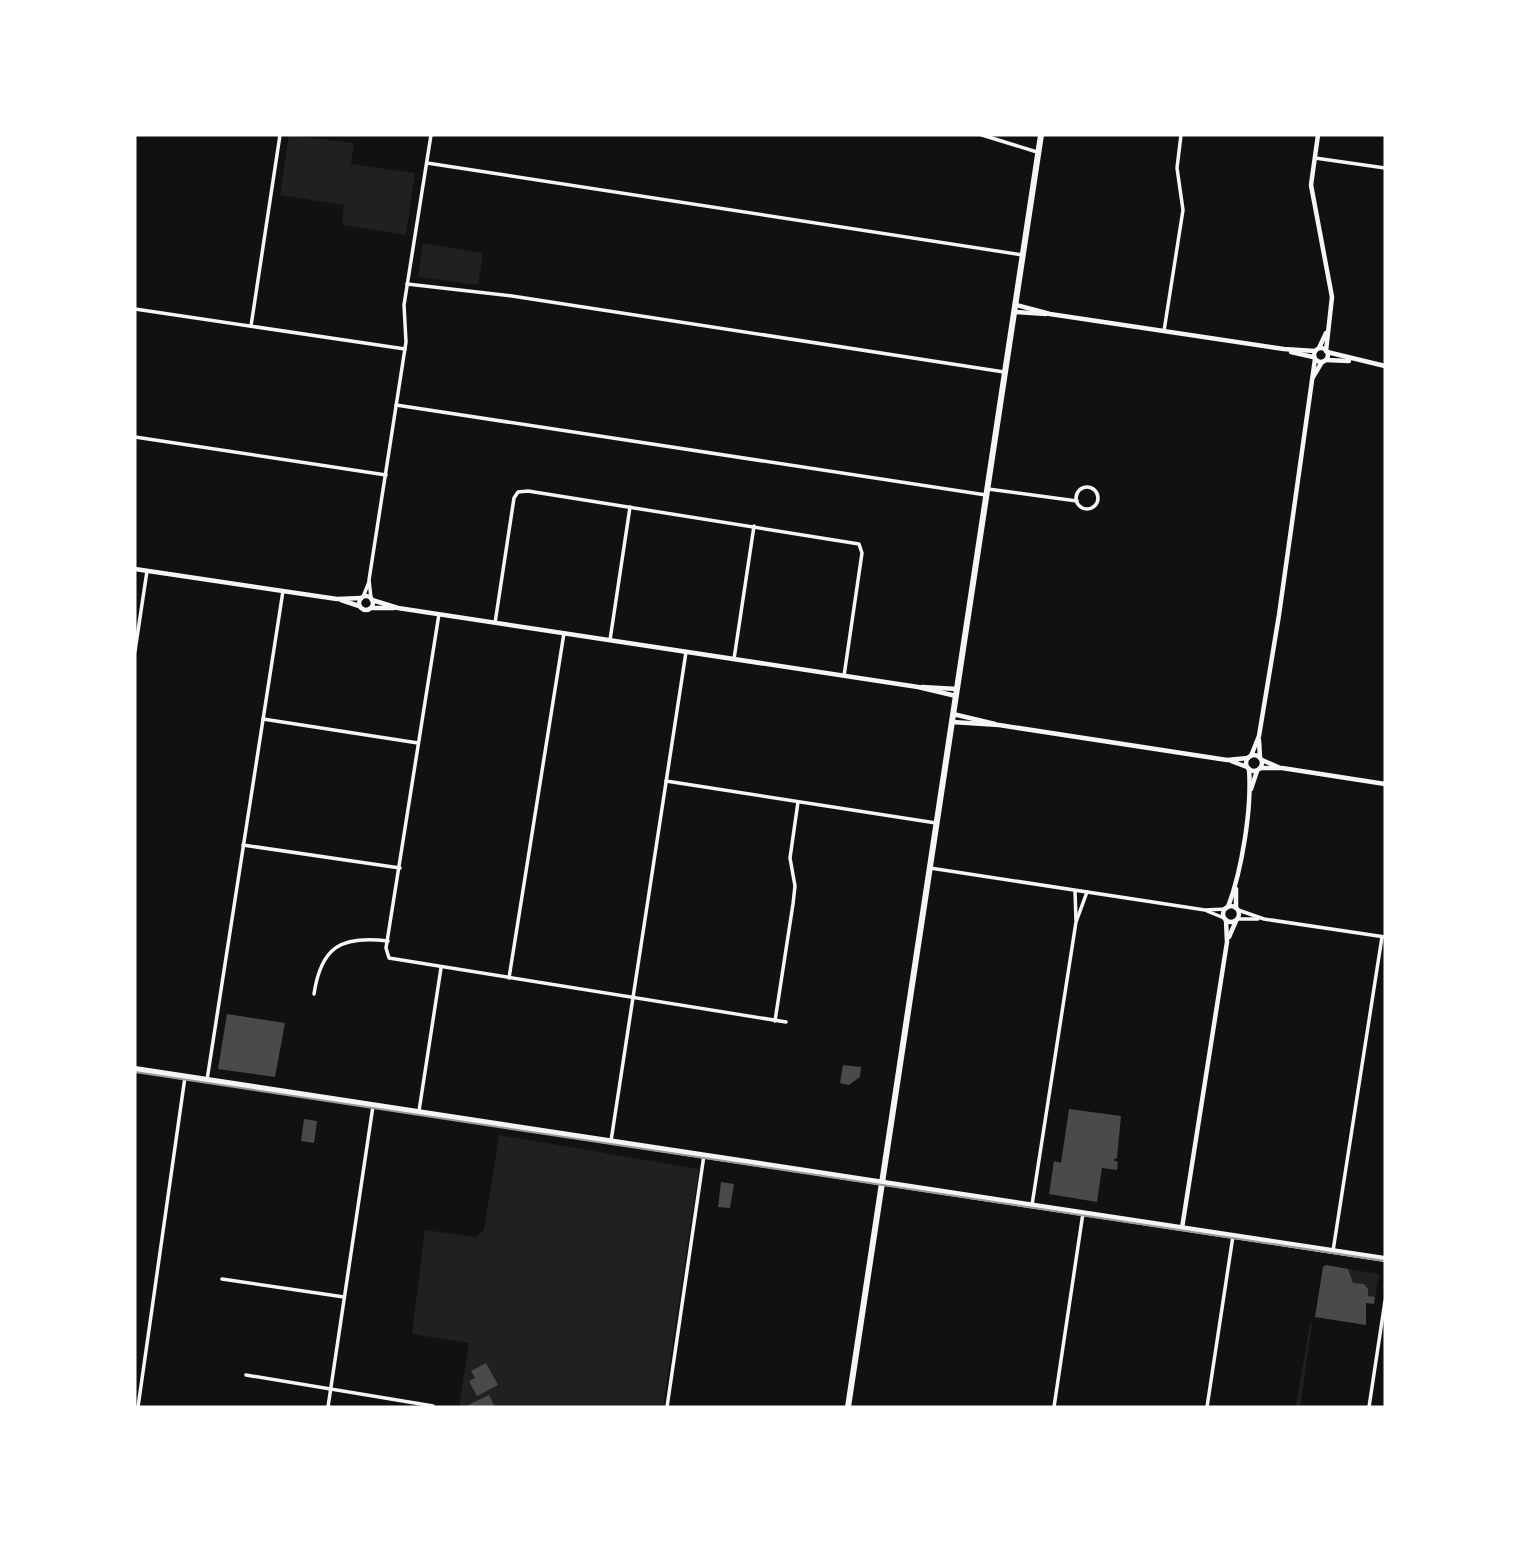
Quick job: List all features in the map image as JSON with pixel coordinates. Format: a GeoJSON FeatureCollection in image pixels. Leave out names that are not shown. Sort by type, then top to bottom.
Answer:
{"type":"FeatureCollection","features":[{"type":"Feature","properties":{"kind":"main road"},"geometry":{"type":"LineString","coordinates":[[848,1407],[1041,135]]}},
{"type":"Feature","properties":{"kind":"main road"},"geometry":{"type":"LineString","coordinates":[[135,1069],[1385,1259]]}},
{"type":"Feature","properties":{"kind":"street"},"geometry":{"type":"LineString","coordinates":[[251,326],[280,135]]}},
{"type":"Feature","properties":{"kind":"street"},"geometry":{"type":"LineString","coordinates":[[360,607],[369,580],[405,349],[407,284],[431,135]]}},
{"type":"Feature","properties":{"kind":"street"},"geometry":{"type":"LineString","coordinates":[[982,135],[1039,153]]}},
{"type":"Feature","properties":{"kind":"street"},"geometry":{"type":"LineString","coordinates":[[1164,331],[1183,210],[1177,169],[1181,135]]}},
{"type":"Feature","properties":{"kind":"street"},"geometry":{"type":"LineString","coordinates":[[1313,378],[1327,351],[1332,297],[1311,185],[1318,135]]}},
{"type":"Feature","properties":{"kind":"street"},"geometry":{"type":"LineString","coordinates":[[1314,158],[1385,168]]}},
{"type":"Feature","properties":{"kind":"street"},"geometry":{"type":"LineString","coordinates":[[427,163],[1023,255]]}},
{"type":"Feature","properties":{"kind":"street"},"geometry":{"type":"LineString","coordinates":[[407,284],[512,296],[1005,373]]}},
{"type":"Feature","properties":{"kind":"street"},"geometry":{"type":"LineString","coordinates":[[135,309],[405,349]]}},
{"type":"Feature","properties":{"kind":"street"},"geometry":{"type":"LineString","coordinates":[[1015,309],[1316,354],[1327,351],[1357,361],[1385,366]]}},
{"type":"Feature","properties":{"kind":"street"},"geometry":{"type":"LineString","coordinates":[[1182,1228],[1227,942],[1236,920],[1236,885],[1250,793],[1261,759],[1259,736],[1316,354],[1328,329]]}},
{"type":"Feature","properties":{"kind":"street"},"geometry":{"type":"LineString","coordinates":[[1316,354],[1324,361],[1357,361]]}},
{"type":"Feature","properties":{"kind":"street"},"geometry":{"type":"LineString","coordinates":[[396,405],[987,492],[1077,501]]}},
{"type":"Feature","properties":{"kind":"street"},"geometry":{"type":"LineString","coordinates":[[135,437],[386,475]]}},
{"type":"Feature","properties":{"kind":"street"},"geometry":{"type":"LineString","coordinates":[[1084,488],[1094,490],[1098,496],[1092,508],[1081,507],[1077,501],[1079,492],[1084,488]]}},
{"type":"Feature","properties":{"kind":"street"},"geometry":{"type":"LineString","coordinates":[[495,623],[514,498],[518,492],[630,506],[852,541],[860,545],[862,553],[844,676]]}},
{"type":"Feature","properties":{"kind":"street"},"geometry":{"type":"LineString","coordinates":[[610,640],[630,506]]}},
{"type":"Feature","properties":{"kind":"street"},"geometry":{"type":"LineString","coordinates":[[734,659],[754,526]]}},
{"type":"Feature","properties":{"kind":"street"},"geometry":{"type":"LineString","coordinates":[[135,569],[337,599],[371,599],[398,608]]}},
{"type":"Feature","properties":{"kind":"street"},"geometry":{"type":"LineString","coordinates":[[135,651],[147,570]]}},
{"type":"Feature","properties":{"kind":"street"},"geometry":{"type":"LineString","coordinates":[[369,580],[370,608]]}},
{"type":"Feature","properties":{"kind":"street"},"geometry":{"type":"LineString","coordinates":[[206,1080],[283,591]]}},
{"type":"Feature","properties":{"kind":"street"},"geometry":{"type":"LineString","coordinates":[[337,599],[360,607],[398,608],[957,693]]}},
{"type":"Feature","properties":{"kind":"street"},"geometry":{"type":"LineString","coordinates":[[439,614],[387,957],[395,961],[786,1022]]}},
{"type":"Feature","properties":{"kind":"street"},"geometry":{"type":"LineString","coordinates":[[509,978],[564,633]]}},
{"type":"Feature","properties":{"kind":"street"},"geometry":{"type":"LineString","coordinates":[[611,1141],[686,652]]}},
{"type":"Feature","properties":{"kind":"street"},"geometry":{"type":"LineString","coordinates":[[953,718],[1227,760],[1248,768],[1282,768],[1385,784]]}},
{"type":"Feature","properties":{"kind":"street"},"geometry":{"type":"LineString","coordinates":[[263,719],[418,743]]}},
{"type":"Feature","properties":{"kind":"street"},"geometry":{"type":"LineString","coordinates":[[1250,793],[1248,768],[1259,736]]}},
{"type":"Feature","properties":{"kind":"street"},"geometry":{"type":"LineString","coordinates":[[1227,760],[1250,757],[1282,768]]}},
{"type":"Feature","properties":{"kind":"street"},"geometry":{"type":"LineString","coordinates":[[666,781],[936,823]]}},
{"type":"Feature","properties":{"kind":"street"},"geometry":{"type":"LineString","coordinates":[[775,1021],[794,894],[790,858],[798,802]]}},
{"type":"Feature","properties":{"kind":"street"},"geometry":{"type":"LineString","coordinates":[[243,845],[400,868]]}},
{"type":"Feature","properties":{"kind":"street"},"geometry":{"type":"LineString","coordinates":[[930,868],[1205,910],[1237,909],[1264,919]]}},
{"type":"Feature","properties":{"kind":"street"},"geometry":{"type":"LineString","coordinates":[[1227,942],[1225,919],[1236,885]]}},
{"type":"Feature","properties":{"kind":"street"},"geometry":{"type":"LineString","coordinates":[[1032,1205],[1076,922],[1075,891]]}},
{"type":"Feature","properties":{"kind":"street"},"geometry":{"type":"LineString","coordinates":[[1076,922],[1087,892]]}},
{"type":"Feature","properties":{"kind":"street"},"geometry":{"type":"LineString","coordinates":[[1205,910],[1225,919],[1264,919],[1383,937],[1333,1251]]}},
{"type":"Feature","properties":{"kind":"street"},"geometry":{"type":"LineString","coordinates":[[313,994],[320,966],[331,951],[357,939],[388,941]]}},
{"type":"Feature","properties":{"kind":"street"},"geometry":{"type":"LineString","coordinates":[[419,1112],[441,968]]}},
{"type":"Feature","properties":{"kind":"street"},"geometry":{"type":"LineString","coordinates":[[138,1407],[185,1077]]}},
{"type":"Feature","properties":{"kind":"street"},"geometry":{"type":"LineString","coordinates":[[328,1407],[373,1106]]}},
{"type":"Feature","properties":{"kind":"street"},"geometry":{"type":"LineString","coordinates":[[667,1407],[704,1156]]}},
{"type":"Feature","properties":{"kind":"street"},"geometry":{"type":"LineString","coordinates":[[1054,1407],[1083,1213]]}},
{"type":"Feature","properties":{"kind":"street"},"geometry":{"type":"LineString","coordinates":[[1207,1407],[1233,1236]]}},
{"type":"Feature","properties":{"kind":"street"},"geometry":{"type":"LineString","coordinates":[[222,1279],[344,1297]]}},
{"type":"Feature","properties":{"kind":"street"},"geometry":{"type":"LineString","coordinates":[[1369,1407],[1385,1301]]}},
{"type":"Feature","properties":{"kind":"street"},"geometry":{"type":"LineString","coordinates":[[246,1375],[433,1406]]}},
{"type":"Feature","properties":{"kind":"shaded area"},"geometry":{"type":"Polygon","coordinates":[[[289,135],[354,143],[351,164],[415,173],[406,235],[342,225],[344,205],[280,195],[289,135]]]}},
{"type":"Feature","properties":{"kind":"shaded area"},"geometry":{"type":"Polygon","coordinates":[[[423,243],[483,253],[478,285],[418,277],[423,243]]]}},
{"type":"Feature","properties":{"kind":"shaded area"},"geometry":{"type":"Polygon","coordinates":[[[499,1135],[699,1169],[663,1407],[459,1407],[469,1343],[412,1334],[425,1230],[476,1237],[484,1230],[499,1135]]]}},
{"type":"Feature","properties":{"kind":"shaded area"},"geometry":{"type":"Polygon","coordinates":[[[1348,1269],[1379,1274],[1375,1297],[1368,1296],[1368,1289],[1364,1285],[1353,1283],[1348,1269]]]}},
{"type":"Feature","properties":{"kind":"shaded area"},"geometry":{"type":"Polygon","coordinates":[[[1310,1323],[1300,1407],[1296,1407],[1310,1323]]]}},
{"type":"Feature","properties":{"kind":"building"},"geometry":{"type":"Polygon","coordinates":[[[227,1014],[285,1023],[275,1077],[218,1069],[227,1014]]]}},
{"type":"Feature","properties":{"kind":"building"},"geometry":{"type":"Polygon","coordinates":[[[843,1065],[861,1067],[860,1077],[849,1085],[840,1083],[843,1065]]]}},
{"type":"Feature","properties":{"kind":"building"},"geometry":{"type":"Polygon","coordinates":[[[1069,1109],[1121,1116],[1117,1158],[1113,1160],[1118,1162],[1117,1170],[1102,1168],[1097,1202],[1049,1194],[1054,1161],[1061,1163],[1069,1109]]]}},
{"type":"Feature","properties":{"kind":"building"},"geometry":{"type":"Polygon","coordinates":[[[304,1119],[317,1121],[314,1143],[301,1141],[304,1119]]]}},
{"type":"Feature","properties":{"kind":"building"},"geometry":{"type":"Polygon","coordinates":[[[721,1182],[734,1184],[730,1208],[718,1207],[721,1182]]]}},
{"type":"Feature","properties":{"kind":"building"},"geometry":{"type":"Polygon","coordinates":[[[1326,1265],[1348,1269],[1353,1283],[1364,1284],[1368,1289],[1368,1296],[1375,1297],[1374,1304],[1366,1303],[1366,1325],[1315,1317],[1323,1267],[1326,1265]]]}},
{"type":"Feature","properties":{"kind":"building"},"geometry":{"type":"Polygon","coordinates":[[[486,1363],[498,1385],[477,1396],[469,1381],[475,1378],[471,1371],[486,1363]]]}},
{"type":"Feature","properties":{"kind":"building"},"geometry":{"type":"Polygon","coordinates":[[[489,1395],[495,1407],[469,1407],[468,1405],[489,1395]]]}},
{"type":"Feature","properties":{"kind":"tram line"},"geometry":{"type":"LineString","coordinates":[[135,1072],[1385,1261]]}}]}
